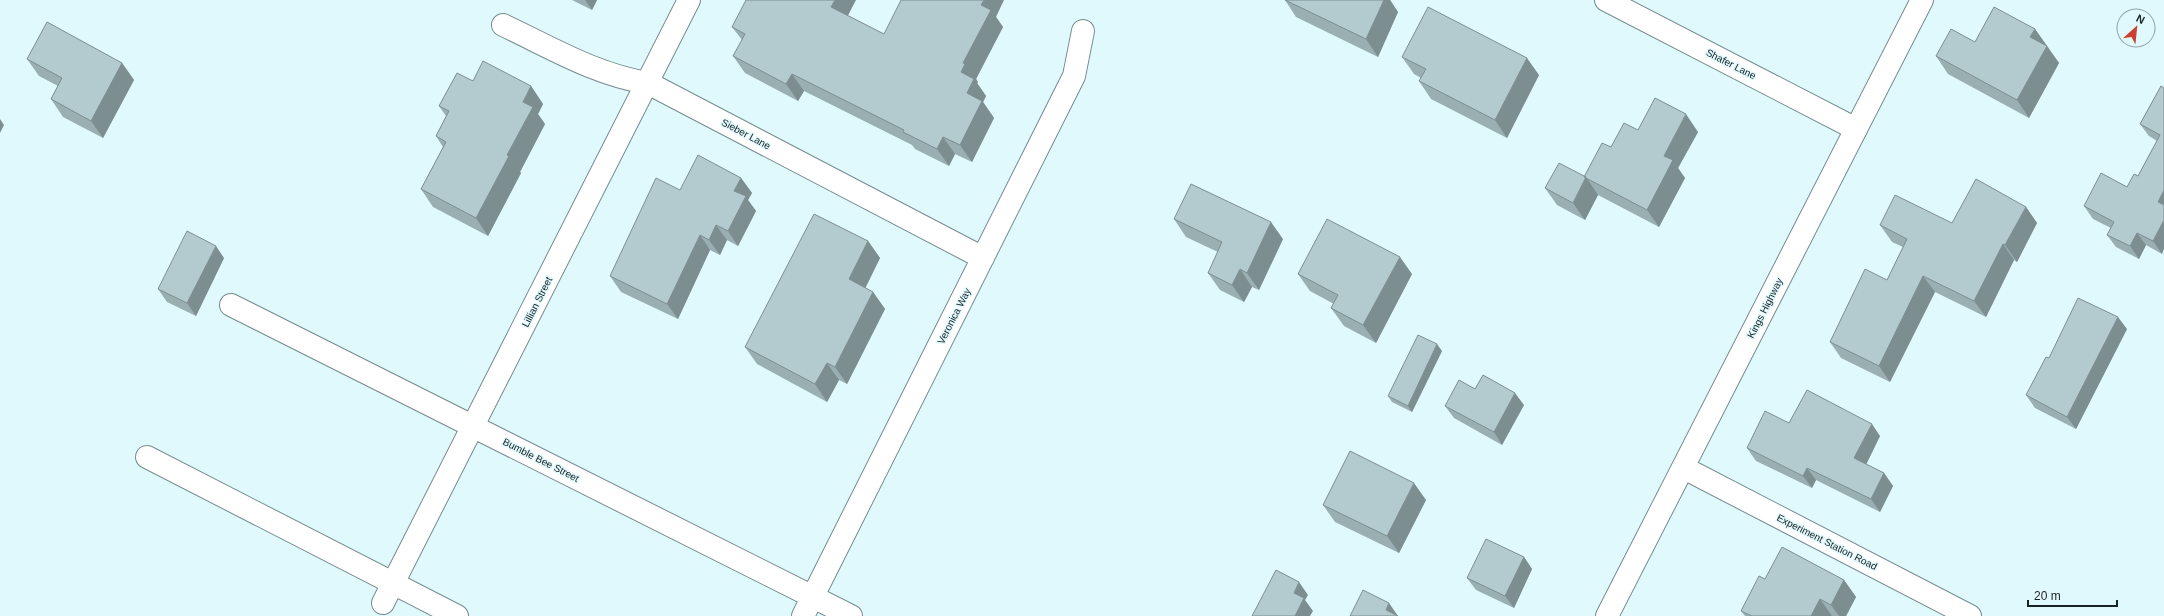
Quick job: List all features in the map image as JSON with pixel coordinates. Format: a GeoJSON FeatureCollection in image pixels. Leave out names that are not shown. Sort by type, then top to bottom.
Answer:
{"type":"FeatureCollection","features":[{"type":"Feature","properties":{"kind":"street","name":"Lillian Street"},"geometry":{"type":"LineString","coordinates":[[383,603],[689,0]]}},
{"type":"Feature","properties":{"kind":"street","name":"Shafer Lane"},"geometry":{"type":"LineString","coordinates":[[1606,0],[1856,129]]}},
{"type":"Feature","properties":{"kind":"street","name":"Kings Highway"},"geometry":{"type":"LineString","coordinates":[[1607,616],[1922,0]]}},
{"type":"Feature","properties":{"kind":"street","name":"Sieber Lane"},"geometry":{"type":"LineString","coordinates":[[503,25],[596,69],[622,79],[648,83],[984,258]]}},
{"type":"Feature","properties":{"kind":"street","name":"Veronica Way"},"geometry":{"type":"LineString","coordinates":[[803,616],[1074,76],[1083,31]]}},
{"type":"Feature","properties":{"kind":"street","name":"Bumble Bee Street"},"geometry":{"type":"LineString","coordinates":[[231,305],[851,616]]}},
{"type":"Feature","properties":{"kind":"street"},"geometry":{"type":"LineString","coordinates":[[147,457],[457,616]]}},
{"type":"Feature","properties":{"kind":"street","name":"Experiment Station Road"},"geometry":{"type":"LineString","coordinates":[[1684,468],[1970,616]]}},
{"type":"Feature","properties":{"kind":"building"},"geometry":{"type":"Polygon","coordinates":[[[746,0],[835,0],[831,7],[884,34],[901,0],[984,0],[981,5],[991,10],[963,63],[965,64],[961,72],[974,79],[967,93],[982,101],[960,145],[943,137],[937,149],[903,132],[904,130],[792,74],[786,84],[733,56],[745,34],[732,27],[746,0]]]}},
{"type":"Feature","properties":{"kind":"building"},"geometry":{"type":"Polygon","coordinates":[[[1285,0],[1384,0],[1366,39],[1285,0]]]}},
{"type":"Feature","properties":{"kind":"building"},"geometry":{"type":"Polygon","coordinates":[[[1428,7],[1527,58],[1495,120],[1419,81],[1426,69],[1402,57],[1428,7]]]}},
{"type":"Feature","properties":{"kind":"building"},"geometry":{"type":"Polygon","coordinates":[[[1994,7],[2035,29],[2030,37],[2047,46],[2017,100],[1936,56],[1951,29],[1975,42],[1994,7]]]}},
{"type":"Feature","properties":{"kind":"building"},"geometry":{"type":"Polygon","coordinates":[[[47,22],[122,63],[91,121],[51,99],[62,78],[27,59],[47,22]]]}},
{"type":"Feature","properties":{"kind":"building"},"geometry":{"type":"Polygon","coordinates":[[[483,61],[531,86],[523,102],[533,107],[507,155],[509,156],[476,218],[421,189],[446,142],[436,136],[449,111],[439,106],[457,73],[473,81],[483,61]]]}},
{"type":"Feature","properties":{"kind":"building"},"geometry":{"type":"Polygon","coordinates":[[[2161,86],[2164,88],[2164,190],[2158,202],[2164,205],[2164,220],[2153,241],[2137,233],[2130,246],[2107,235],[2114,222],[2084,206],[2101,173],[2127,187],[2134,174],[2138,176],[2160,135],[2140,124],[2161,86]]]}},
{"type":"Feature","properties":{"kind":"building"},"geometry":{"type":"Polygon","coordinates":[[[1655,98],[1686,114],[1664,156],[1673,160],[1647,210],[1584,177],[1602,143],[1611,147],[1624,123],[1638,130],[1655,98]]]}},
{"type":"Feature","properties":{"kind":"building"},"geometry":{"type":"Polygon","coordinates":[[[698,155],[741,178],[734,191],[746,196],[728,231],[716,225],[709,240],[700,235],[667,304],[610,276],[656,178],[680,190],[698,155]]]}},
{"type":"Feature","properties":{"kind":"building"},"geometry":{"type":"Polygon","coordinates":[[[1559,163],[1586,177],[1573,203],[1545,188],[1559,163]]]}},
{"type":"Feature","properties":{"kind":"building"},"geometry":{"type":"Polygon","coordinates":[[[1976,179],[2026,207],[2005,245],[2003,244],[1974,301],[1923,276],[1879,366],[1830,342],[1865,269],[1887,280],[1907,239],[1880,225],[1895,195],[1952,223],[1976,179]]]}},
{"type":"Feature","properties":{"kind":"building"},"geometry":{"type":"Polygon","coordinates":[[[1191,184],[1271,222],[1247,273],[1240,269],[1232,285],[1208,273],[1222,242],[1174,219],[1191,184]]]}},
{"type":"Feature","properties":{"kind":"building"},"geometry":{"type":"Polygon","coordinates":[[[814,214],[868,241],[849,279],[873,292],[835,367],[827,363],[815,384],[745,347],[814,214]]]}},
{"type":"Feature","properties":{"kind":"building"},"geometry":{"type":"Polygon","coordinates":[[[1327,219],[1400,257],[1363,325],[1331,308],[1338,295],[1298,274],[1327,219]]]}},
{"type":"Feature","properties":{"kind":"building"},"geometry":{"type":"Polygon","coordinates":[[[187,231],[216,246],[187,303],[158,289],[187,231]]]}},
{"type":"Feature","properties":{"kind":"building"},"geometry":{"type":"Polygon","coordinates":[[[2078,298],[2118,317],[2067,417],[2026,395],[2046,357],[2049,358],[2078,298]]]}},
{"type":"Feature","properties":{"kind":"building"},"geometry":{"type":"Polygon","coordinates":[[[1418,335],[1437,344],[1408,406],[1388,396],[1418,335]]]}},
{"type":"Feature","properties":{"kind":"building"},"geometry":{"type":"Polygon","coordinates":[[[1483,375],[1515,393],[1494,432],[1445,406],[1459,380],[1475,389],[1483,375]]]}},
{"type":"Feature","properties":{"kind":"building"},"geometry":{"type":"Polygon","coordinates":[[[1807,390],[1872,424],[1854,458],[1884,473],[1871,499],[1807,468],[1803,476],[1747,448],[1765,411],[1789,423],[1807,390]]]}},
{"type":"Feature","properties":{"kind":"building"},"geometry":{"type":"Polygon","coordinates":[[[1350,451],[1414,483],[1387,536],[1323,505],[1350,451]]]}},
{"type":"Feature","properties":{"kind":"building"},"geometry":{"type":"Polygon","coordinates":[[[1486,539],[1524,557],[1505,596],[1467,578],[1486,539]]]}},
{"type":"Feature","properties":{"kind":"building"},"geometry":{"type":"Polygon","coordinates":[[[1782,547],[1844,580],[1831,605],[1820,599],[1811,616],[1752,616],[1741,611],[1759,576],[1765,579],[1782,547]]]}},
{"type":"Feature","properties":{"kind":"building"},"geometry":{"type":"Polygon","coordinates":[[[1276,570],[1299,582],[1294,593],[1304,598],[1295,616],[1252,616],[1276,570]]]}},
{"type":"Feature","properties":{"kind":"building"},"geometry":{"type":"Polygon","coordinates":[[[1363,590],[1389,603],[1386,610],[1398,616],[1350,616],[1363,590]]]}}]}
